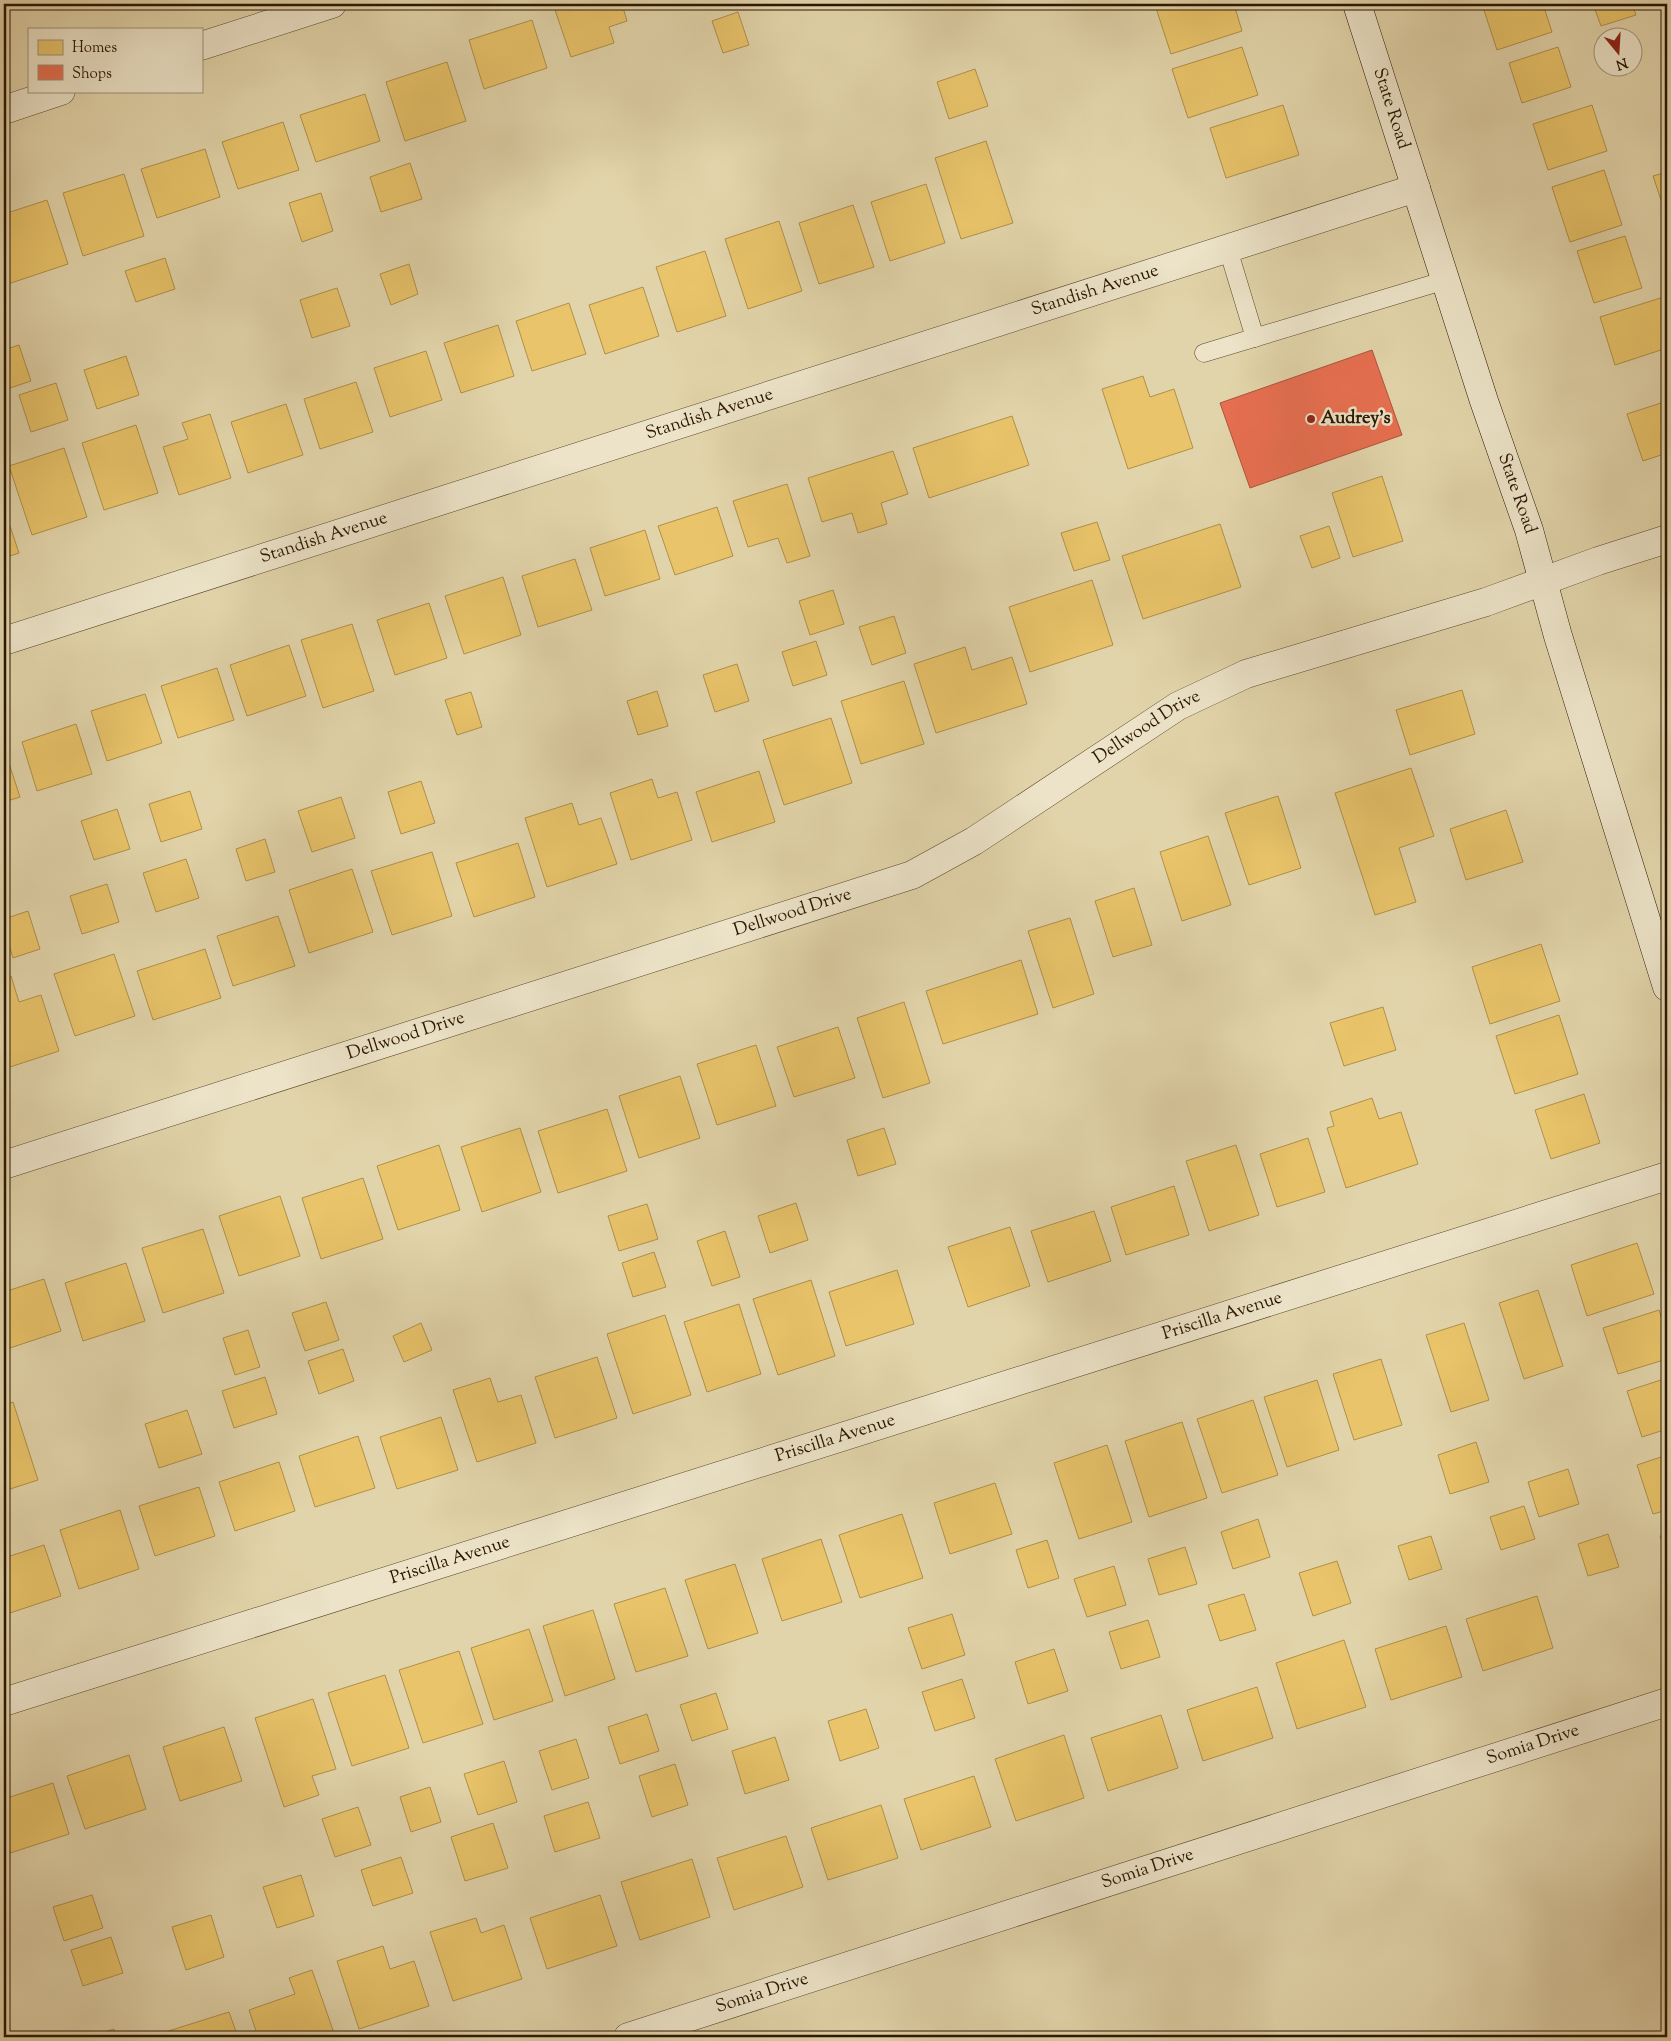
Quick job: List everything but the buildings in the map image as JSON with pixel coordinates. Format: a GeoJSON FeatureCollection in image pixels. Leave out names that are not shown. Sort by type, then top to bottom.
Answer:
{"type":"FeatureCollection","features":[{"type":"Feature","properties":{"kind":"street"},"geometry":{"type":"LineString","coordinates":[[202,46],[332,4]]}},
{"type":"Feature","properties":{"kind":"street","name":"State Road"},"geometry":{"type":"LineString","coordinates":[[1357,4],[1484,400],[1529,530],[1542,582],[1667,987]]}},
{"type":"Feature","properties":{"kind":"street"},"geometry":{"type":"LineString","coordinates":[[4,110],[58,92]]}},
{"type":"Feature","properties":{"kind":"street","name":"Standish Avenue"},"geometry":{"type":"LineString","coordinates":[[4,641],[1416,188]]}},
{"type":"Feature","properties":{"kind":"street","name":"Dellwood Drive"},"geometry":{"type":"LineString","coordinates":[[4,1165],[912,875],[974,841],[1178,706],[1246,674],[1486,602],[1667,539]]}},
{"type":"Feature","properties":{"kind":"street","name":"Priscilla Avenue"},"geometry":{"type":"LineString","coordinates":[[4,1702],[1667,1176]]}},
{"type":"Feature","properties":{"kind":"street","name":"Somia Drive"},"geometry":{"type":"LineString","coordinates":[[628,2037],[1667,1702]]}},
{"type":"Feature","properties":{"kind":"lane"},"geometry":{"type":"LineString","coordinates":[[1228,249],[1255,338]]}},
{"type":"Feature","properties":{"kind":"lane"},"geometry":{"type":"LineString","coordinates":[[1204,353],[1446,280]]}},
{"type":"Feature","properties":{"kind":"place","name":"Audrey's"},"geometry":{"type":"Point","coordinates":[1311,419]}}]}
